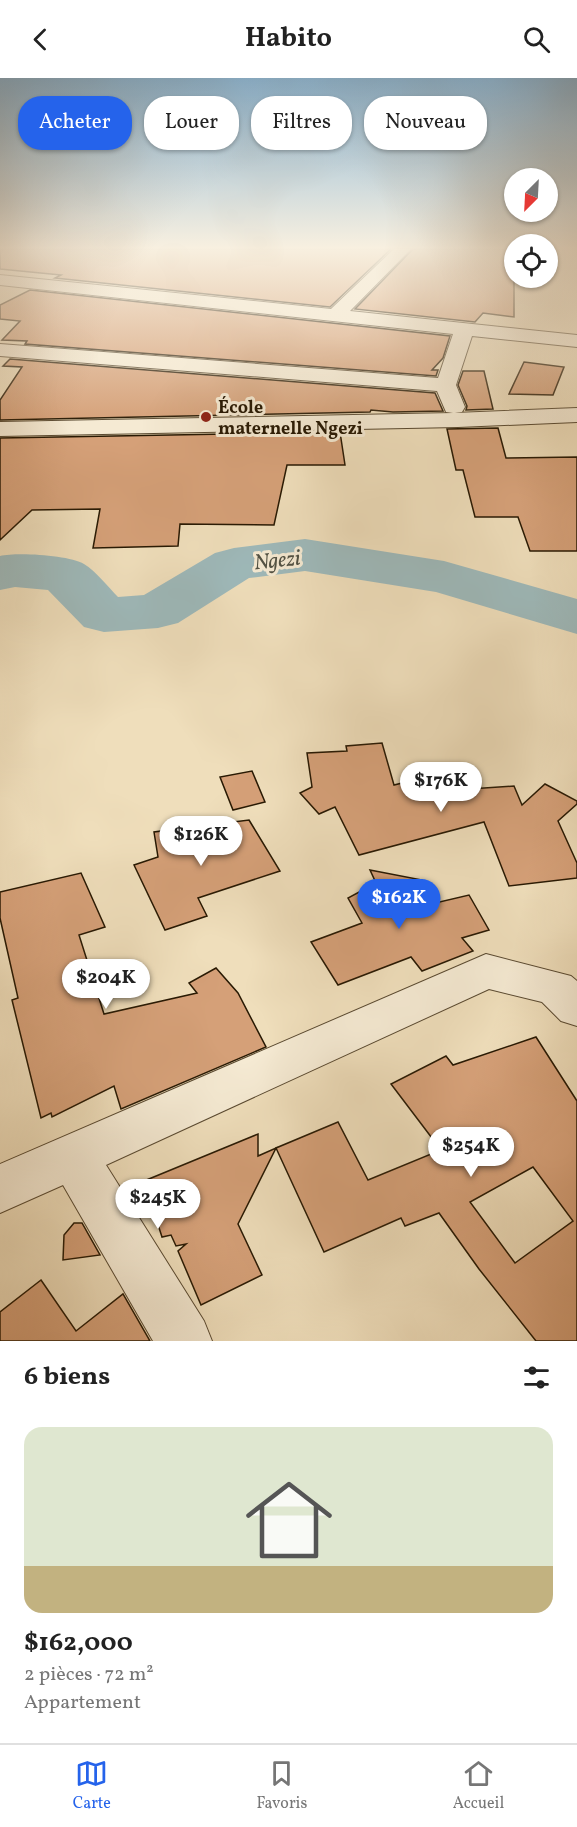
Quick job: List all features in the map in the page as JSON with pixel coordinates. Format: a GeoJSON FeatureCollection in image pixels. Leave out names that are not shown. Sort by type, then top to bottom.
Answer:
{"type":"FeatureCollection","features":[{"type":"Feature","properties":{"kind":"street"},"geometry":{"type":"LineString","coordinates":[[260,308],[577,341]]}},
{"type":"Feature","properties":{"kind":"street"},"geometry":{"type":"LineString","coordinates":[[335,316],[343,308]]}},
{"type":"Feature","properties":{"kind":"street"},"geometry":{"type":"LineString","coordinates":[[458,420],[446,385],[465,330]]}},
{"type":"Feature","properties":{"kind":"street"},"geometry":{"type":"LineString","coordinates":[[0,350],[446,385]]}},
{"type":"Feature","properties":{"kind":"street"},"geometry":{"type":"LineString","coordinates":[[0,429],[458,420],[577,414]]}},
{"type":"Feature","properties":{"kind":"street"},"geometry":{"type":"LineString","coordinates":[[0,1189],[486,971],[556,988],[577,1008]]}},
{"type":"Feature","properties":{"kind":"street"},"geometry":{"type":"LineString","coordinates":[[73,1157],[184,1341]]}},
{"type":"Feature","properties":{"kind":"building"},"geometry":{"type":"Polygon","coordinates":[[[0,308],[194,308],[450,336],[443,358],[432,370],[438,370],[436,376],[25,344],[27,341],[2,340],[20,321],[0,319],[0,308]]]}},
{"type":"Feature","properties":{"kind":"building"},"geometry":{"type":"Polygon","coordinates":[[[514,308],[514,317],[483,313],[475,322],[355,309],[514,308]]]}},
{"type":"Feature","properties":{"kind":"building"},"geometry":{"type":"Polygon","coordinates":[[[10,359],[435,393],[443,411],[371,410],[370,412],[0,420],[0,400],[22,367],[3,366],[10,359]]]}},
{"type":"Feature","properties":{"kind":"building"},"geometry":{"type":"Polygon","coordinates":[[[524,362],[564,367],[553,395],[509,394],[524,362]]]}},
{"type":"Feature","properties":{"kind":"building"},"geometry":{"type":"Polygon","coordinates":[[[463,371],[484,371],[493,409],[466,410],[467,406],[458,385],[463,371]]]}},
{"type":"Feature","properties":{"kind":"building"},"geometry":{"type":"Polygon","coordinates":[[[498,428],[506,458],[577,457],[577,551],[530,551],[518,517],[475,517],[463,470],[456,470],[447,429],[498,428]]]}},
{"type":"Feature","properties":{"kind":"building"},"geometry":{"type":"Polygon","coordinates":[[[340,432],[345,465],[287,465],[274,525],[180,524],[178,546],[93,548],[100,509],[32,510],[0,540],[0,438],[340,432]]]}},
{"type":"Feature","properties":{"kind":"building"},"geometry":{"type":"Polygon","coordinates":[[[382,743],[394,785],[430,776],[440,791],[514,786],[522,805],[545,784],[577,801],[577,804],[558,821],[577,863],[577,878],[509,886],[484,822],[359,855],[335,807],[319,814],[300,793],[312,787],[307,753],[347,751],[346,746],[382,743]]]}},
{"type":"Feature","properties":{"kind":"building"},"geometry":{"type":"Polygon","coordinates":[[[252,771],[265,802],[233,810],[220,777],[252,771]]]}},
{"type":"Feature","properties":{"kind":"building"},"geometry":{"type":"Polygon","coordinates":[[[249,820],[280,871],[198,898],[207,916],[165,930],[134,865],[158,857],[154,832],[249,820]]]}},
{"type":"Feature","properties":{"kind":"building"},"geometry":{"type":"Polygon","coordinates":[[[370,870],[422,880],[414,908],[469,895],[489,930],[462,938],[473,951],[422,971],[411,957],[338,985],[311,942],[362,923],[348,898],[376,883],[370,870]]]}},
{"type":"Feature","properties":{"kind":"building"},"geometry":{"type":"Polygon","coordinates":[[[81,873],[105,927],[79,935],[104,1014],[197,993],[189,983],[216,968],[238,993],[266,1047],[121,1109],[114,1086],[52,1117],[51,1113],[41,1118],[12,1000],[18,998],[0,918],[0,892],[81,873]]]}},
{"type":"Feature","properties":{"kind":"building"},"geometry":{"type":"Polygon","coordinates":[[[536,1037],[577,1101],[577,1341],[536,1341],[479,1269],[439,1213],[405,1226],[401,1218],[324,1252],[276,1148],[338,1122],[368,1180],[441,1150],[391,1084],[446,1056],[453,1065],[536,1037]],[[533,1167],[470,1202],[515,1263],[573,1221],[533,1167]]]}},
{"type":"Feature","properties":{"kind":"building"},"geometry":{"type":"Polygon","coordinates":[[[258,1134],[258,1156],[276,1148],[238,1224],[262,1275],[201,1305],[178,1251],[186,1244],[176,1246],[171,1235],[162,1237],[144,1181],[258,1134]]]}},
{"type":"Feature","properties":{"kind":"building"},"geometry":{"type":"Polygon","coordinates":[[[74,1223],[82,1223],[100,1255],[63,1260],[64,1235],[74,1223]]]}},
{"type":"Feature","properties":{"kind":"building"},"geometry":{"type":"Polygon","coordinates":[[[41,1280],[76,1331],[123,1294],[150,1341],[0,1341],[0,1312],[41,1280]]]}},
{"type":"Feature","properties":{"kind":"waterway","name":"Ngezi"},"geometry":{"type":"LineString","coordinates":[[0,574],[11,570],[64,575],[104,615],[158,611],[234,564],[305,555],[444,577],[577,617]]}},
{"type":"Feature","properties":{"kind":"place","name":"École maternelle Ngezi"},"geometry":{"type":"Point","coordinates":[206,417]}}]}
